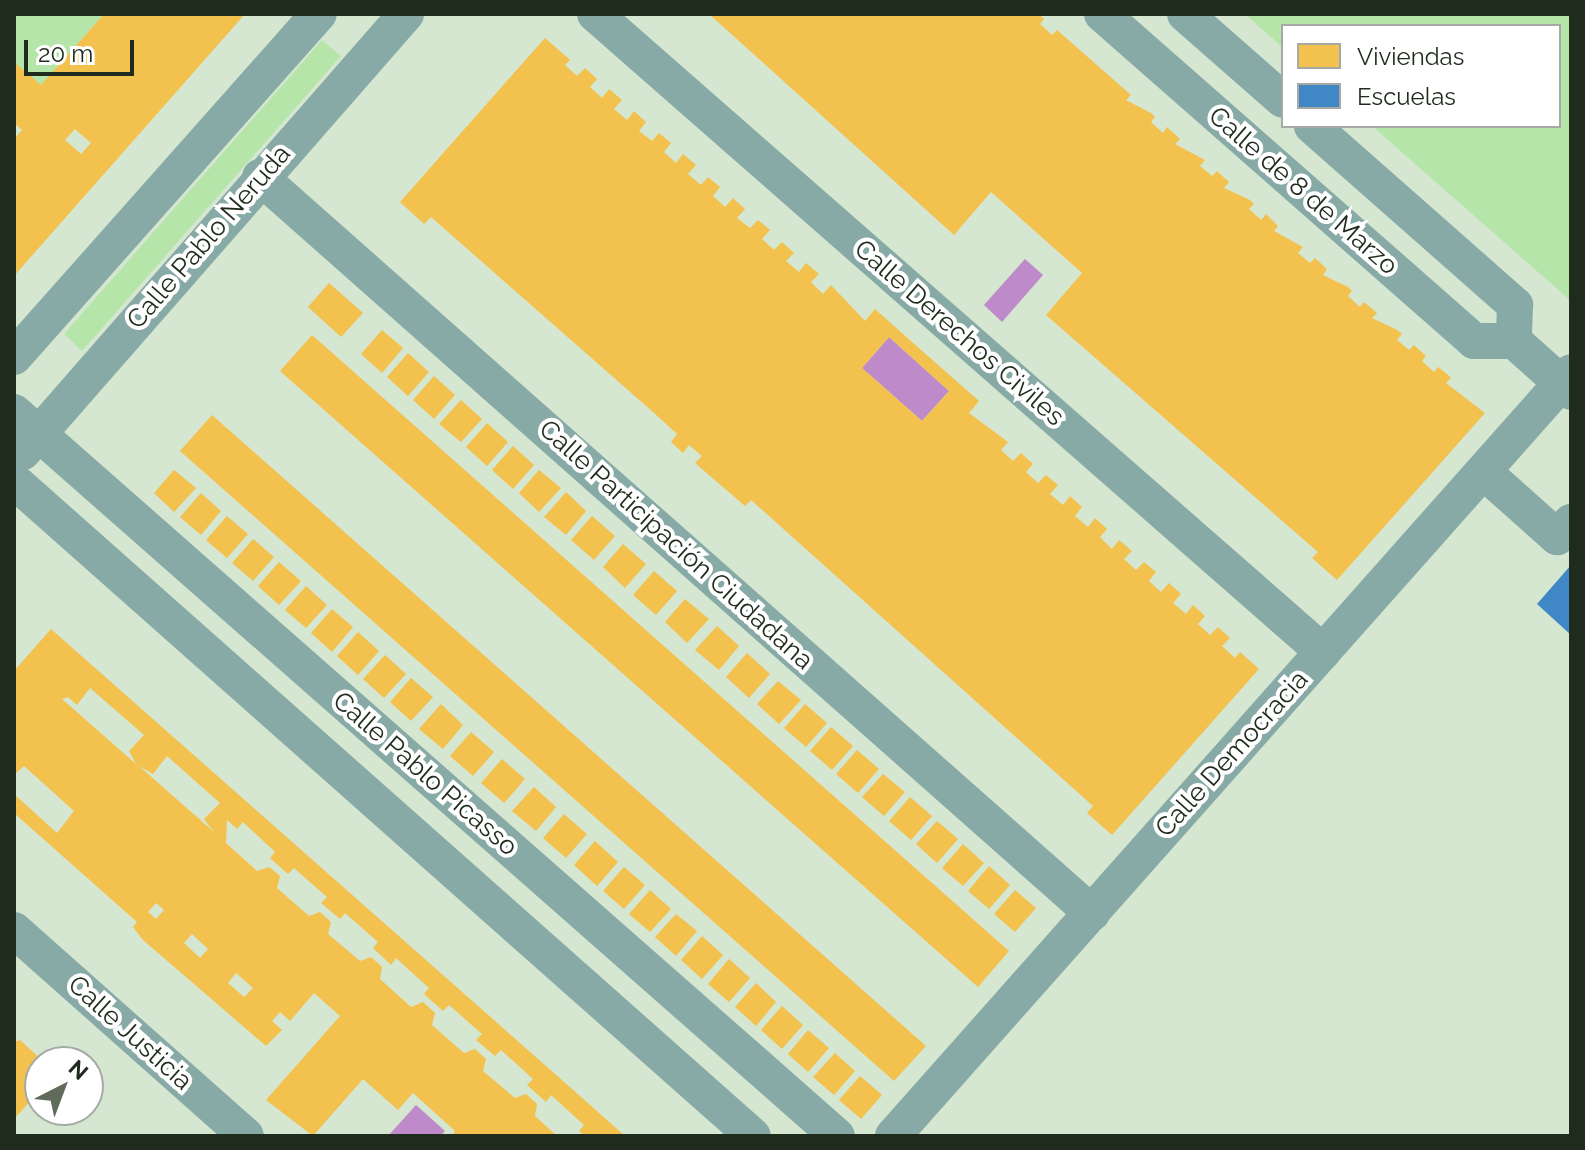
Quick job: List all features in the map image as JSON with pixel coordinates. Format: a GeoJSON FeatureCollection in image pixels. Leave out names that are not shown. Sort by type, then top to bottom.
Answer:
{"type":"FeatureCollection","features":[{"type":"Feature","properties":{"kind":"street"},"geometry":{"type":"LineString","coordinates":[[14,357],[319,14]]}},
{"type":"Feature","properties":{"kind":"street","name":"Calle Pablo Neruda"},"geometry":{"type":"LineString","coordinates":[[14,462],[26,424],[260,177],[406,14]]}},
{"type":"Feature","properties":{"kind":"street","name":"Calle Derechos Civiles"},"geometry":{"type":"LineString","coordinates":[[595,14],[1323,652]]}},
{"type":"Feature","properties":{"kind":"street","name":"Calle de 8 de Marzo"},"geometry":{"type":"LineString","coordinates":[[1102,14],[1474,341],[1514,341],[1515,305],[1314,128]]}},
{"type":"Feature","properties":{"kind":"street"},"geometry":{"type":"LineString","coordinates":[[1185,14],[1281,98]]}},
{"type":"Feature","properties":{"kind":"street","name":"Calle Participación Ciudadana"},"geometry":{"type":"LineString","coordinates":[[260,177],[1092,913]]}},
{"type":"Feature","properties":{"kind":"street"},"geometry":{"type":"LineString","coordinates":[[1514,341],[1568,382]]}},
{"type":"Feature","properties":{"kind":"street","name":"Calle Democracia"},"geometry":{"type":"LineString","coordinates":[[893,1136],[1484,472],[1568,382]]}},
{"type":"Feature","properties":{"kind":"street","name":"Calle Pablo Picasso"},"geometry":{"type":"LineString","coordinates":[[26,424],[837,1136]]}},
{"type":"Feature","properties":{"kind":"street"},"geometry":{"type":"LineString","coordinates":[[1484,472],[1557,537],[1571,522]]}},
{"type":"Feature","properties":{"kind":"street","name":"Calle Pablo Picasso"},"geometry":{"type":"LineString","coordinates":[[14,481],[753,1136]]}},
{"type":"Feature","properties":{"kind":"street","name":"Calle Justicia"},"geometry":{"type":"LineString","coordinates":[[14,930],[246,1136]]}},
{"type":"Feature","properties":{"kind":"green space"},"geometry":{"type":"Polygon","coordinates":[[[14,14],[104,14],[41,85],[14,62],[14,14]]]}},
{"type":"Feature","properties":{"kind":"green space"},"geometry":{"type":"Polygon","coordinates":[[[1245,14],[1571,14],[1571,301],[1374,128],[1561,128],[1561,24],[1281,24],[1281,46],[1245,14]]]}},
{"type":"Feature","properties":{"kind":"green space"},"geometry":{"type":"Polygon","coordinates":[[[322,40],[341,56],[82,351],[64,334],[322,40]]]}},
{"type":"Feature","properties":{"kind":"shaded area"},"geometry":{"type":"Polygon","coordinates":[[[1025,259],[1043,275],[1002,322],[984,305],[1025,259]]]}},
{"type":"Feature","properties":{"kind":"shaded area"},"geometry":{"type":"Polygon","coordinates":[[[889,337],[949,391],[922,421],[862,368],[889,337]]]}},
{"type":"Feature","properties":{"kind":"shaded area"},"geometry":{"type":"Polygon","coordinates":[[[416,1105],[445,1131],[440,1136],[388,1136],[416,1105]]]}},
{"type":"Feature","properties":{"kind":"building: Viviendas"},"geometry":{"type":"Polygon","coordinates":[[[104,14],[245,14],[14,276],[14,139],[22,130],[14,123],[14,62],[41,85],[104,14]],[[75,129],[65,140],[81,154],[91,143],[75,129]]]}},
{"type":"Feature","properties":{"kind":"building: Viviendas"},"geometry":{"type":"Polygon","coordinates":[[[709,14],[1039,14],[1044,19],[1040,24],[1052,35],[1057,30],[1131,95],[1126,100],[1151,113],[1155,117],[1151,122],[1163,133],[1167,127],[1180,139],[1175,144],[1205,160],[1200,166],[1212,176],[1217,171],[1229,182],[1224,188],[1250,200],[1254,204],[1249,209],[1261,220],[1266,214],[1278,226],[1274,231],[1303,247],[1298,253],[1310,263],[1315,258],[1327,269],[1323,275],[1348,287],[1352,291],[1348,296],[1360,307],[1364,302],[1377,313],[1372,318],[1402,334],[1397,340],[1409,350],[1414,345],[1426,356],[1422,361],[1434,372],[1438,367],[1447,374],[1451,378],[1446,383],[1485,413],[1337,580],[1312,558],[1318,552],[1046,315],[1082,273],[991,192],[954,235],[709,14]]]}},
{"type":"Feature","properties":{"kind":"building: Viviendas"},"geometry":{"type":"Polygon","coordinates":[[[545,38],[570,60],[565,65],[577,76],[585,68],[597,79],[590,87],[602,98],[609,89],[622,100],[614,109],[627,120],[634,111],[646,122],[639,131],[652,141],[659,133],[671,143],[664,152],[676,163],[683,154],[696,165],[688,174],[701,185],[708,177],[720,187],[713,196],[725,207],[733,198],[745,209],[737,218],[750,228],[758,220],[770,230],[762,239],[774,250],[782,242],[794,253],[786,261],[799,272],[806,263],[819,274],[811,282],[823,294],[831,285],[865,321],[875,309],[979,401],[969,413],[1008,442],[1001,450],[1013,461],[1021,453],[1033,464],[1026,472],[1038,483],[1046,475],[1058,485],[1050,494],[1063,505],[1070,496],[1082,507],[1075,516],[1088,527],[1095,518],[1107,529],[1100,537],[1112,549],[1119,540],[1132,551],[1124,559],[1136,570],[1144,562],[1156,572],[1149,581],[1161,592],[1169,583],[1181,594],[1173,603],[1186,614],[1193,605],[1205,616],[1198,624],[1210,635],[1218,627],[1230,638],[1222,646],[1235,658],[1240,652],[1259,669],[1112,835],[1087,813],[1093,806],[751,500],[745,506],[695,463],[702,456],[689,445],[683,453],[671,442],[677,434],[653,412],[431,217],[424,224],[400,202],[545,38]],[[889,337],[862,368],[922,421],[949,391],[889,337]]]}},
{"type":"Feature","properties":{"kind":"building: Viviendas"},"geometry":{"type":"Polygon","coordinates":[[[329,283],[363,313],[341,337],[308,307],[329,283]]]}},
{"type":"Feature","properties":{"kind":"building: Viviendas"},"geometry":{"type":"Polygon","coordinates":[[[382,330],[403,348],[382,373],[361,354],[382,330]]]}},
{"type":"Feature","properties":{"kind":"building: Viviendas"},"geometry":{"type":"Polygon","coordinates":[[[312,335],[1009,951],[978,987],[280,371],[312,335]]]}},
{"type":"Feature","properties":{"kind":"building: Viviendas"},"geometry":{"type":"Polygon","coordinates":[[[408,353],[429,372],[408,396],[387,377],[408,353]]]}},
{"type":"Feature","properties":{"kind":"building: Viviendas"},"geometry":{"type":"Polygon","coordinates":[[[434,376],[455,395],[434,419],[413,400],[434,376]]]}},
{"type":"Feature","properties":{"kind":"building: Viviendas"},"geometry":{"type":"Polygon","coordinates":[[[461,400],[482,419],[461,442],[439,424],[461,400]]]}},
{"type":"Feature","properties":{"kind":"building: Viviendas"},"geometry":{"type":"Polygon","coordinates":[[[212,415],[926,1046],[894,1081],[180,451],[212,415]]]}},
{"type":"Feature","properties":{"kind":"building: Viviendas"},"geometry":{"type":"Polygon","coordinates":[[[487,423],[508,442],[487,466],[466,447],[487,423]]]}},
{"type":"Feature","properties":{"kind":"building: Viviendas"},"geometry":{"type":"Polygon","coordinates":[[[513,446],[534,465],[513,489],[492,470],[513,446]]]}},
{"type":"Feature","properties":{"kind":"building: Viviendas"},"geometry":{"type":"Polygon","coordinates":[[[174,470],[196,488],[174,512],[154,493],[174,470]]]}},
{"type":"Feature","properties":{"kind":"building: Viviendas"},"geometry":{"type":"Polygon","coordinates":[[[539,470],[561,488],[539,512],[519,493],[539,470]]]}},
{"type":"Feature","properties":{"kind":"building: Viviendas"},"geometry":{"type":"Polygon","coordinates":[[[566,492],[586,511],[566,535],[544,517],[566,492]]]}},
{"type":"Feature","properties":{"kind":"building: Viviendas"},"geometry":{"type":"Polygon","coordinates":[[[201,493],[221,511],[201,535],[180,517],[201,493]]]}},
{"type":"Feature","properties":{"kind":"building: Viviendas"},"geometry":{"type":"Polygon","coordinates":[[[227,516],[248,534],[227,558],[206,540],[227,516]]]}},
{"type":"Feature","properties":{"kind":"building: Viviendas"},"geometry":{"type":"Polygon","coordinates":[[[592,516],[615,536],[594,560],[571,540],[592,516]]]}},
{"type":"Feature","properties":{"kind":"building: Viviendas"},"geometry":{"type":"Polygon","coordinates":[[[253,539],[274,557],[253,581],[232,563],[253,539]]]}},
{"type":"Feature","properties":{"kind":"building: Viviendas"},"geometry":{"type":"Polygon","coordinates":[[[623,544],[646,564],[625,588],[603,567],[623,544]]]}},
{"type":"Feature","properties":{"kind":"building: Viviendas"},"geometry":{"type":"Polygon","coordinates":[[[279,562],[301,581],[279,605],[258,586],[279,562]]]}},
{"type":"Feature","properties":{"kind":"building: Viviendas"},"geometry":{"type":"Polygon","coordinates":[[[654,571],[677,591],[656,615],[633,595],[654,571]]]}},
{"type":"Feature","properties":{"kind":"building: Viviendas"},"geometry":{"type":"Polygon","coordinates":[[[306,586],[327,605],[306,628],[285,610],[306,586]]]}},
{"type":"Feature","properties":{"kind":"building: Viviendas"},"geometry":{"type":"Polygon","coordinates":[[[685,599],[709,619],[687,643],[665,622],[685,599]]]}},
{"type":"Feature","properties":{"kind":"building: Viviendas"},"geometry":{"type":"Polygon","coordinates":[[[332,609],[353,627],[332,652],[311,633],[332,609]]]}},
{"type":"Feature","properties":{"kind":"building: Viviendas"},"geometry":{"type":"Polygon","coordinates":[[[717,626],[739,646],[719,670],[695,650],[717,626]]]}},
{"type":"Feature","properties":{"kind":"building: Viviendas"},"geometry":{"type":"Polygon","coordinates":[[[51,629],[625,1136],[585,1136],[579,1131],[584,1125],[551,1095],[546,1102],[527,1085],[533,1079],[501,1050],[495,1056],[476,1040],[482,1034],[449,1005],[443,1011],[424,994],[429,988],[396,958],[391,965],[373,948],[378,942],[345,913],[340,919],[321,903],[327,897],[294,868],[288,874],[270,858],[275,852],[243,822],[237,829],[227,820],[226,843],[257,871],[269,867],[280,876],[277,888],[309,916],[320,912],[331,922],[328,934],[360,961],[371,957],[382,967],[380,979],[411,1007],[423,1002],[435,1013],[432,1025],[464,1053],[475,1049],[486,1059],[483,1071],[515,1098],[526,1094],[537,1104],[535,1116],[557,1136],[452,1136],[455,1131],[413,1093],[398,1110],[363,1079],[313,1136],[266,1100],[340,1016],[314,993],[290,1021],[280,1012],[272,1021],[282,1030],[266,1046],[143,940],[133,927],[137,922],[14,813],[14,794],[57,833],[74,811],[24,766],[14,775],[14,671],[51,629]],[[90,688],[77,705],[68,697],[62,699],[136,764],[129,751],[144,735],[90,688]],[[167,756],[153,774],[139,766],[214,832],[204,819],[220,803],[167,756]],[[156,903],[148,912],[156,919],[164,910],[156,903]],[[192,934],[184,943],[200,958],[208,949],[192,934]],[[236,973],[228,983],[244,997],[253,988],[236,973]]]}},
{"type":"Feature","properties":{"kind":"building: Viviendas"},"geometry":{"type":"Polygon","coordinates":[[[358,632],[379,651],[358,675],[337,656],[358,632]]]}},
{"type":"Feature","properties":{"kind":"building: Viviendas"},"geometry":{"type":"Polygon","coordinates":[[[747,653],[770,674],[749,698],[726,677],[747,653]]]}},
{"type":"Feature","properties":{"kind":"building: Viviendas"},"geometry":{"type":"Polygon","coordinates":[[[385,655],[406,674],[384,698],[363,679],[385,655]]]}},
{"type":"Feature","properties":{"kind":"building: Viviendas"},"geometry":{"type":"Polygon","coordinates":[[[411,678],[433,697],[411,721],[390,702],[411,678]]]}},
{"type":"Feature","properties":{"kind":"building: Viviendas"},"geometry":{"type":"Polygon","coordinates":[[[778,681],[801,700],[779,724],[757,704],[778,681]]]}},
{"type":"Feature","properties":{"kind":"building: Viviendas"},"geometry":{"type":"Polygon","coordinates":[[[441,704],[463,725],[443,749],[419,729],[441,704]]]}},
{"type":"Feature","properties":{"kind":"building: Viviendas"},"geometry":{"type":"Polygon","coordinates":[[[805,704],[827,723],[806,747],[784,728],[805,704]]]}},
{"type":"Feature","properties":{"kind":"building: Viviendas"},"geometry":{"type":"Polygon","coordinates":[[[831,727],[853,746],[832,770],[810,751],[831,727]]]}},
{"type":"Feature","properties":{"kind":"building: Viviendas"},"geometry":{"type":"Polygon","coordinates":[[[471,732],[494,752],[473,776],[450,756],[471,732]]]}},
{"type":"Feature","properties":{"kind":"building: Viviendas"},"geometry":{"type":"Polygon","coordinates":[[[857,750],[879,769],[858,793],[836,774],[857,750]]]}},
{"type":"Feature","properties":{"kind":"building: Viviendas"},"geometry":{"type":"Polygon","coordinates":[[[502,759],[525,779],[504,803],[481,783],[502,759]]]}},
{"type":"Feature","properties":{"kind":"building: Viviendas"},"geometry":{"type":"Polygon","coordinates":[[[883,774],[905,792],[884,816],[862,797],[883,774]]]}},
{"type":"Feature","properties":{"kind":"building: Viviendas"},"geometry":{"type":"Polygon","coordinates":[[[534,787],[556,807],[536,831],[512,811],[534,787]]]}},
{"type":"Feature","properties":{"kind":"building: Viviendas"},"geometry":{"type":"Polygon","coordinates":[[[910,797],[932,816],[911,840],[889,821],[910,797]]]}},
{"type":"Feature","properties":{"kind":"building: Viviendas"},"geometry":{"type":"Polygon","coordinates":[[[564,814],[587,834],[566,858],[543,838],[564,814]]]}},
{"type":"Feature","properties":{"kind":"building: Viviendas"},"geometry":{"type":"Polygon","coordinates":[[[937,821],[958,839],[937,863],[916,844],[937,821]]]}},
{"type":"Feature","properties":{"kind":"building: Viviendas"},"geometry":{"type":"Polygon","coordinates":[[[595,841],[618,862],[597,886],[574,865],[595,841]]]}},
{"type":"Feature","properties":{"kind":"building: Viviendas"},"geometry":{"type":"Polygon","coordinates":[[[963,844],[984,863],[963,886],[942,868],[963,844]]]}},
{"type":"Feature","properties":{"kind":"building: Viviendas"},"geometry":{"type":"Polygon","coordinates":[[[989,866],[1010,885],[989,909],[968,891],[989,866]]]}},
{"type":"Feature","properties":{"kind":"building: Viviendas"},"geometry":{"type":"Polygon","coordinates":[[[624,867],[645,885],[624,909],[603,891],[624,867]]]}},
{"type":"Feature","properties":{"kind":"building: Viviendas"},"geometry":{"type":"Polygon","coordinates":[[[650,890],[671,909],[650,932],[629,914],[650,890]]]}},
{"type":"Feature","properties":{"kind":"building: Viviendas"},"geometry":{"type":"Polygon","coordinates":[[[1015,890],[1036,908],[1015,932],[994,914],[1015,890]]]}},
{"type":"Feature","properties":{"kind":"building: Viviendas"},"geometry":{"type":"Polygon","coordinates":[[[676,914],[697,931],[676,956],[655,937],[676,914]]]}},
{"type":"Feature","properties":{"kind":"building: Viviendas"},"geometry":{"type":"Polygon","coordinates":[[[702,936],[723,955],[702,979],[681,960],[702,936]]]}},
{"type":"Feature","properties":{"kind":"building: Viviendas"},"geometry":{"type":"Polygon","coordinates":[[[729,959],[750,978],[729,1002],[708,984],[729,959]]]}},
{"type":"Feature","properties":{"kind":"building: Viviendas"},"geometry":{"type":"Polygon","coordinates":[[[756,983],[776,1002],[756,1026],[735,1007],[756,983]]]}},
{"type":"Feature","properties":{"kind":"building: Viviendas"},"geometry":{"type":"Polygon","coordinates":[[[782,1006],[803,1025],[782,1049],[761,1030],[782,1006]]]}},
{"type":"Feature","properties":{"kind":"building: Viviendas"},"geometry":{"type":"Polygon","coordinates":[[[808,1030],[829,1048],[808,1072],[788,1054],[808,1030]]]}},
{"type":"Feature","properties":{"kind":"building: Viviendas"},"geometry":{"type":"Polygon","coordinates":[[[20,1040],[27,1046],[24,1046],[24,1108],[14,1119],[14,1042],[20,1040]]]}},
{"type":"Feature","properties":{"kind":"building: Viviendas"},"geometry":{"type":"Polygon","coordinates":[[[835,1053],[855,1071],[834,1095],[813,1077],[835,1053]]]}},
{"type":"Feature","properties":{"kind":"building: Viviendas"},"geometry":{"type":"Polygon","coordinates":[[[860,1076],[882,1095],[861,1119],[839,1100],[860,1076]]]}},
{"type":"Feature","properties":{"kind":"building: Escuelas"},"geometry":{"type":"Polygon","coordinates":[[[1571,565],[1571,635],[1537,604],[1571,565]]]}}]}
